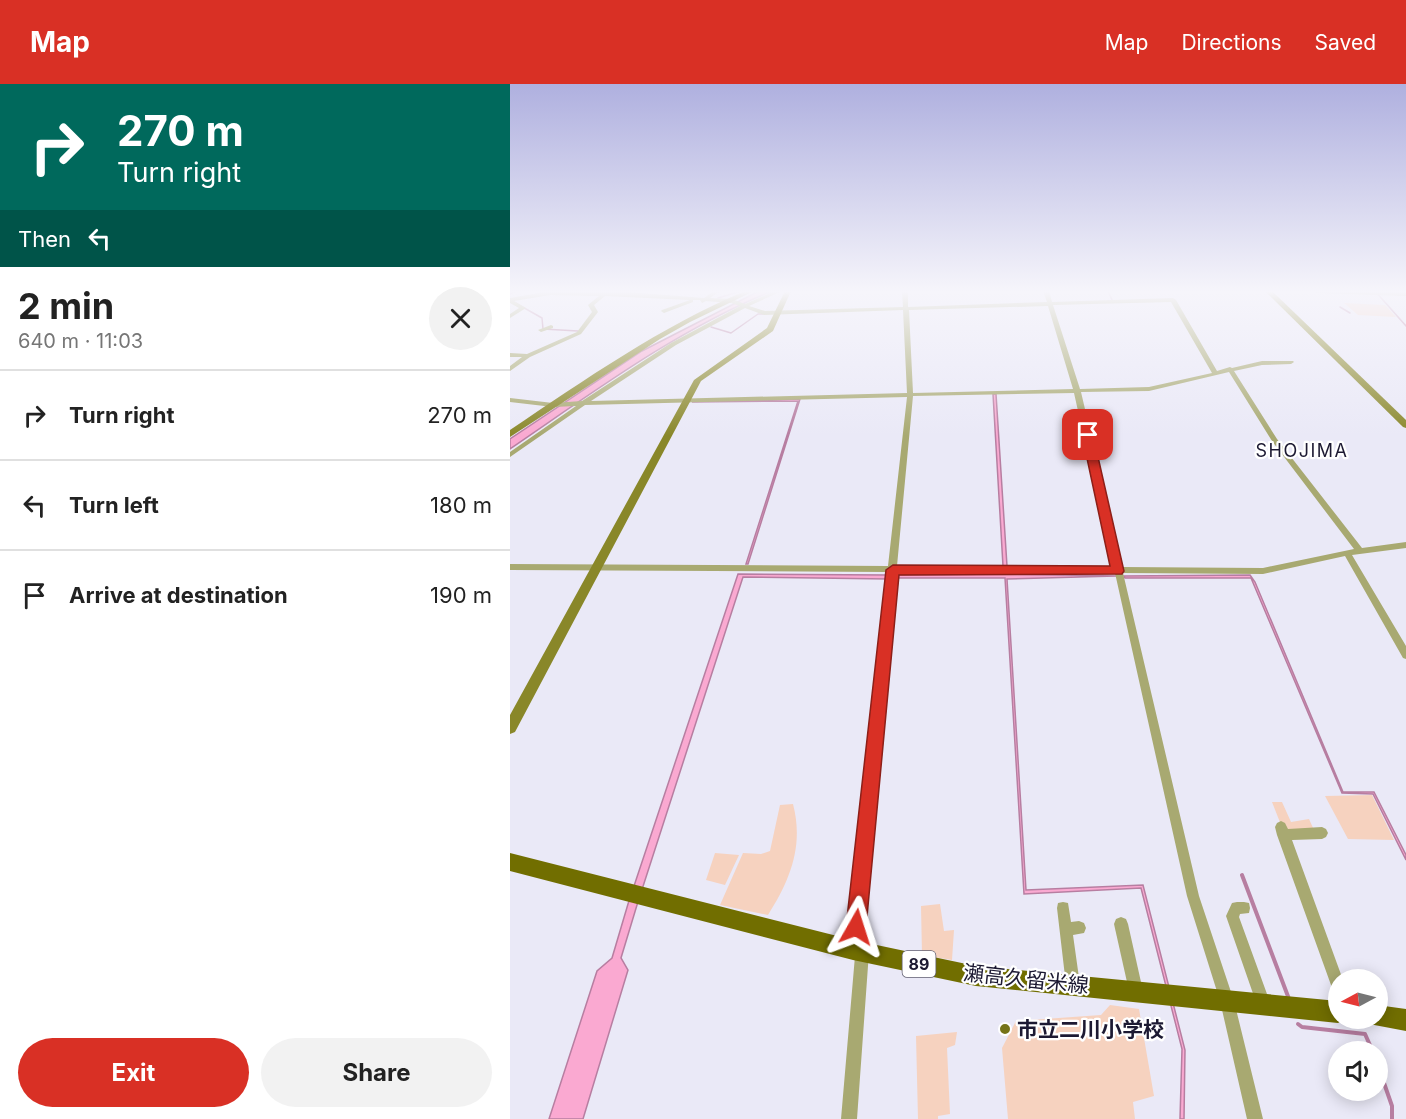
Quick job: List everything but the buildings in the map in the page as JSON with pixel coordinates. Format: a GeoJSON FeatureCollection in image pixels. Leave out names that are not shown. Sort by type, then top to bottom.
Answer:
{"type":"FeatureCollection","features":[{"type":"Feature","properties":{"kind":"main road"},"geometry":{"type":"LineString","coordinates":[[510,434],[624,358],[659,339]]}},
{"type":"Feature","properties":{"kind":"main road"},"geometry":{"type":"LineString","coordinates":[[510,728],[704,373],[758,339]]}},
{"type":"Feature","properties":{"kind":"main road"},"geometry":{"type":"LineString","coordinates":[[1319,339],[1402,418],[1406,425]]}},
{"type":"Feature","properties":{"kind":"main road","name":"瀬高久留米線"},"geometry":{"type":"LineString","coordinates":[[510,862],[857,951],[976,976],[1328,1011]]}},
{"type":"Feature","properties":{"kind":"main road"},"geometry":{"type":"LineString","coordinates":[[1388,1018],[1406,1020]]}},
{"type":"Feature","properties":{"kind":"street"},"geometry":{"type":"LineString","coordinates":[[510,369],[528,356],[565,339]]}},
{"type":"Feature","properties":{"kind":"street"},"geometry":{"type":"LineString","coordinates":[[510,455],[581,405],[685,339]]}},
{"type":"Feature","properties":{"kind":"street"},"geometry":{"type":"LineString","coordinates":[[849,1119],[857,951],[910,394],[907,339]]}},
{"type":"Feature","properties":{"kind":"street"},"geometry":{"type":"LineString","coordinates":[[1061,339],[1077,390],[1193,896],[1227,1001],[1255,1119]]}},
{"type":"Feature","properties":{"kind":"street"},"geometry":{"type":"LineString","coordinates":[[1196,339],[1215,373]]}},
{"type":"Feature","properties":{"kind":"street"},"geometry":{"type":"LineString","coordinates":[[510,355],[528,356]]}},
{"type":"Feature","properties":{"kind":"street"},"geometry":{"type":"LineString","coordinates":[[510,400],[555,405],[581,405],[688,399],[1149,389],[1230,369],[1262,363],[1291,362]]}},
{"type":"Feature","properties":{"kind":"street"},"geometry":{"type":"LineString","coordinates":[[1230,369],[1274,440],[1360,551]]}},
{"type":"Feature","properties":{"kind":"street"},"geometry":{"type":"LineString","coordinates":[[510,567],[1263,571],[1347,553],[1406,545]]}},
{"type":"Feature","properties":{"kind":"street"},"geometry":{"type":"LineString","coordinates":[[1347,553],[1406,655]]}},
{"type":"Feature","properties":{"kind":"street"},"geometry":{"type":"LineString","coordinates":[[1322,833],[1282,831],[1332,969]]}},
{"type":"Feature","properties":{"kind":"street"},"geometry":{"type":"LineString","coordinates":[[1063,908],[1072,928],[1073,985]]}},
{"type":"Feature","properties":{"kind":"street"},"geometry":{"type":"LineString","coordinates":[[1244,908],[1237,908],[1232,916],[1264,1005]]}},
{"type":"Feature","properties":{"kind":"street"},"geometry":{"type":"LineString","coordinates":[[1121,924],[1136,991]]}},
{"type":"Feature","properties":{"kind":"shaded area"},"geometry":{"type":"Polygon","coordinates":[[[665,339],[676,339],[605,384],[510,449],[510,439],[642,351],[665,339]]]}},
{"type":"Feature","properties":{"kind":"shaded area"},"geometry":{"type":"Polygon","coordinates":[[[993,394],[996,394],[1007,566],[1003,566],[993,394]]]}},
{"type":"Feature","properties":{"kind":"shaded area"},"geometry":{"type":"Polygon","coordinates":[[[800,399],[748,564],[746,564],[798,401],[692,402],[800,399]]]}},
{"type":"Feature","properties":{"kind":"shaded area"},"geometry":{"type":"Polygon","coordinates":[[[738,574],[888,575],[888,579],[743,577],[621,958],[628,970],[583,1119],[549,1119],[597,971],[612,958],[738,574]]]}},
{"type":"Feature","properties":{"kind":"shaded area"},"geometry":{"type":"Polygon","coordinates":[[[897,575],[1116,576],[1007,579],[1026,890],[1143,885],[1185,1050],[1184,1119],[1180,1119],[1182,1049],[1141,888],[1024,894],[1005,578],[897,578],[897,575]]]}},
{"type":"Feature","properties":{"kind":"shaded area"},"geometry":{"type":"Polygon","coordinates":[[[1250,575],[1255,582],[1343,792],[1374,792],[1406,855],[1406,860],[1373,794],[1342,793],[1251,578],[1125,578],[1124,576],[1250,575]]]}},
{"type":"Feature","properties":{"kind":"shaded area"},"geometry":{"type":"Polygon","coordinates":[[[1372,795],[1394,840],[1348,839],[1325,796],[1372,795]]]}},
{"type":"Feature","properties":{"kind":"shaded area"},"geometry":{"type":"Polygon","coordinates":[[[1272,802],[1282,802],[1291,822],[1309,819],[1314,830],[1283,830],[1272,802]]]}},
{"type":"Feature","properties":{"kind":"shaded area"},"geometry":{"type":"Polygon","coordinates":[[[793,804],[797,834],[793,862],[783,889],[768,915],[720,905],[743,853],[761,854],[770,851],[780,805],[793,804]]]}},
{"type":"Feature","properties":{"kind":"shaded area"},"geometry":{"type":"Polygon","coordinates":[[[715,853],[739,855],[725,885],[706,880],[715,853]]]}},
{"type":"Feature","properties":{"kind":"shaded area"},"geometry":{"type":"Polygon","coordinates":[[[940,904],[944,931],[954,930],[952,960],[922,955],[921,906],[940,904]]]}},
{"type":"Feature","properties":{"kind":"shaded area"},"geometry":{"type":"Polygon","coordinates":[[[1110,1005],[1139,1009],[1154,1096],[1133,1102],[1135,1119],[1008,1119],[1002,1048],[1016,1021],[1101,1015],[1110,1005]]]}},
{"type":"Feature","properties":{"kind":"shaded area"},"geometry":{"type":"Polygon","coordinates":[[[957,1032],[955,1045],[947,1048],[950,1114],[938,1116],[938,1119],[918,1119],[916,1036],[957,1032]]]}},
{"type":"Feature","properties":{"kind":"waterway"},"geometry":{"type":"LineString","coordinates":[[1242,875],[1289,999]]}},
{"type":"Feature","properties":{"kind":"waterway"},"geometry":{"type":"LineString","coordinates":[[1298,1024],[1302,1027],[1365,1034],[1368,1041]]}},
{"type":"Feature","properties":{"kind":"waterway"},"geometry":{"type":"LineString","coordinates":[[1388,1095],[1392,1106],[1392,1119]]}},
{"type":"Feature","properties":{"kind":"place","name":"市立二川小学校"},"geometry":{"type":"Point","coordinates":[1005,1029]}},
{"type":"Feature","properties":{"kind":"district","name":"SHOJIMA"},"geometry":{"type":"Point","coordinates":[1302,450]}},
{"type":"Feature","properties":{"kind":"route"},"geometry":{"type":"LineString","coordinates":[[856,927],[893,570],[1118,571],[1088,435]]}}]}
